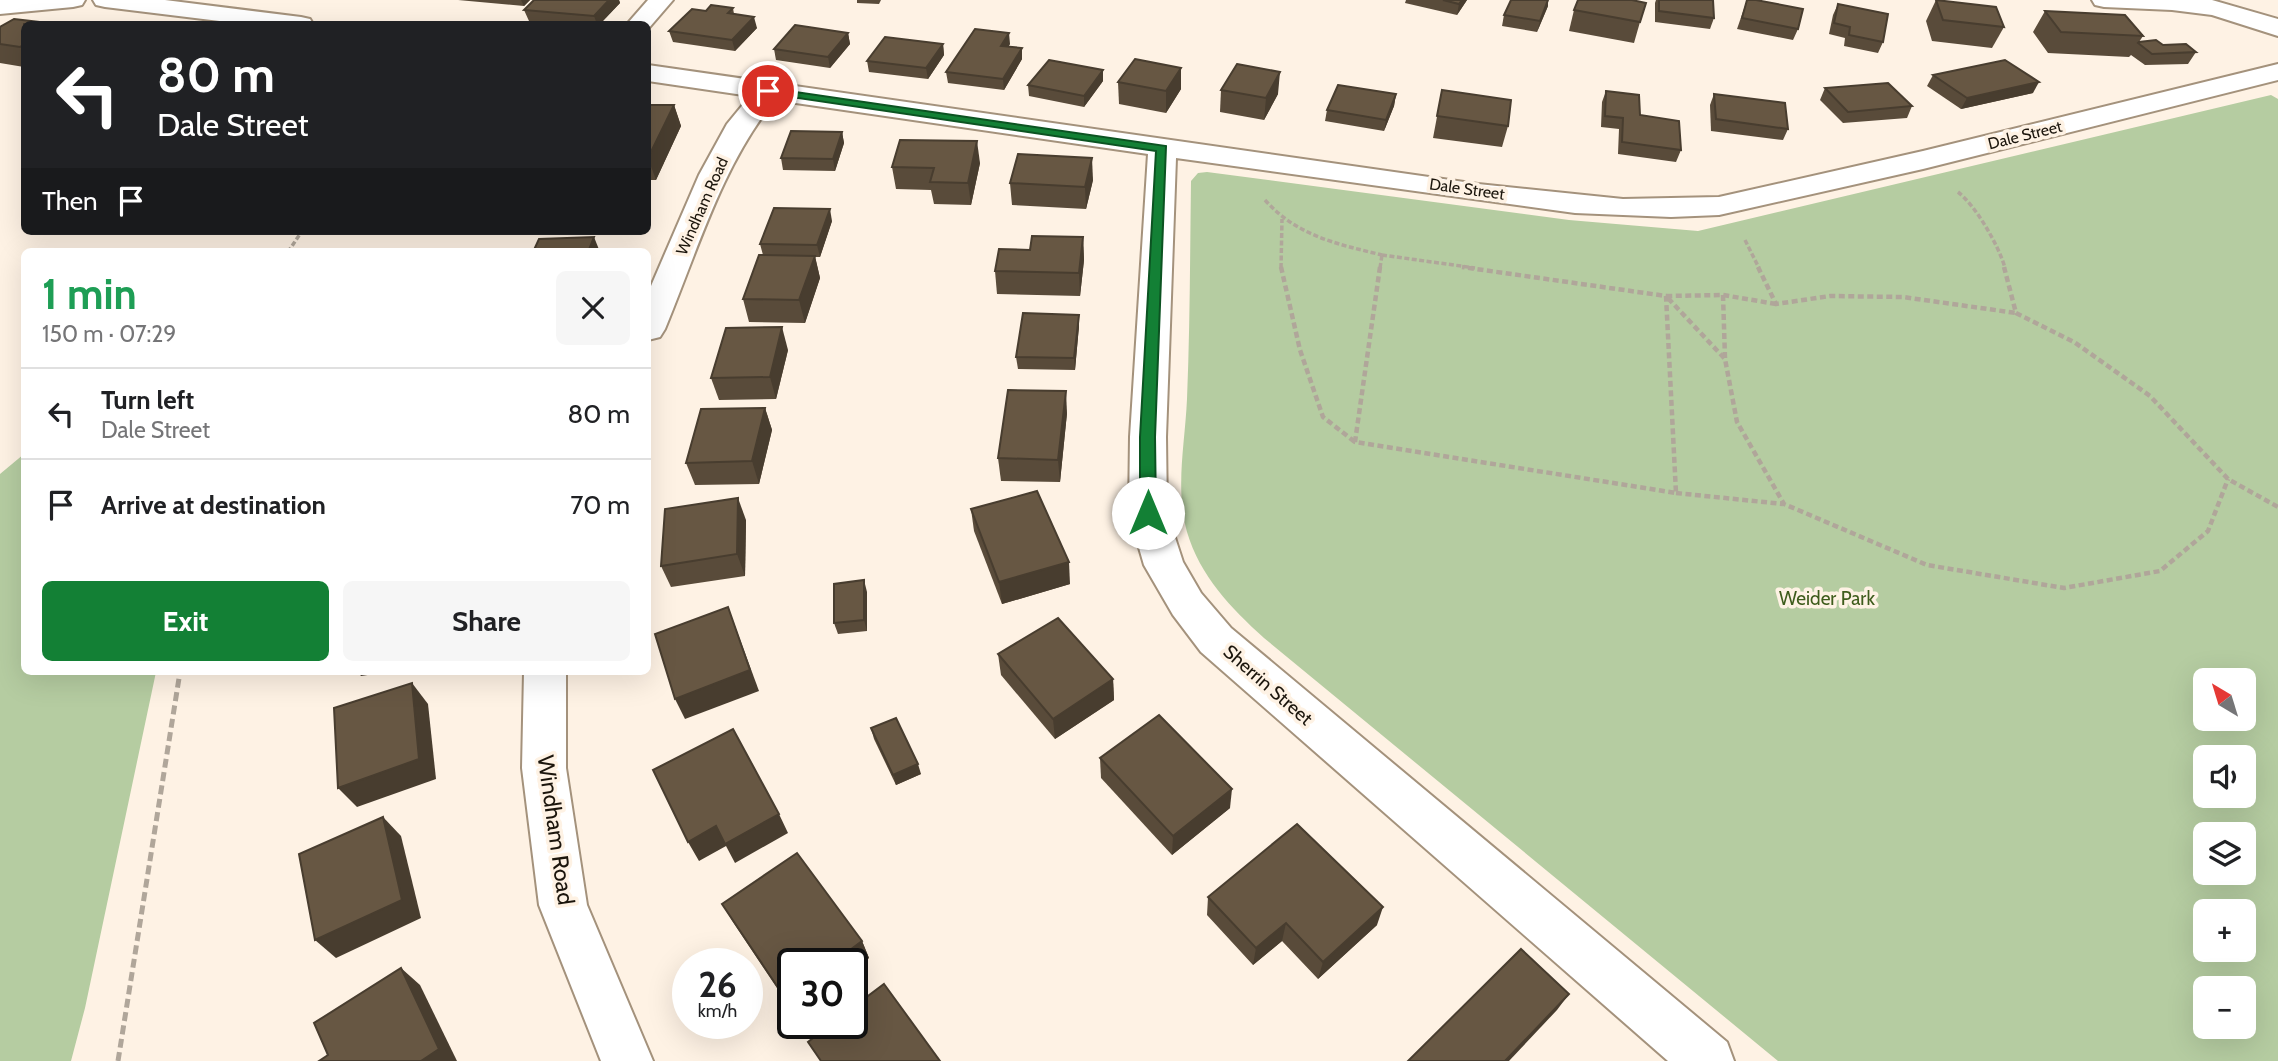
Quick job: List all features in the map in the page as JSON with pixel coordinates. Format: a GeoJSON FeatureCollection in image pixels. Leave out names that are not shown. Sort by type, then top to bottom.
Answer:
{"type":"FeatureCollection","features":[{"type":"Feature","properties":{"kind":"street"},"geometry":{"type":"LineString","coordinates":[[0,7],[74,0]]}},
{"type":"Feature","properties":{"kind":"street"},"geometry":{"type":"LineString","coordinates":[[105,0],[255,8],[292,21]]}},
{"type":"Feature","properties":{"kind":"street"},"geometry":{"type":"LineString","coordinates":[[642,21],[661,0]]}},
{"type":"Feature","properties":{"kind":"street"},"geometry":{"type":"LineString","coordinates":[[2104,0],[2198,2],[2227,8],[2278,28]]}},
{"type":"Feature","properties":{"kind":"street","name":"Dale Street"},"geometry":{"type":"LineString","coordinates":[[651,73],[1162,149],[1611,207],[1685,209],[1719,206],[1923,160],[2278,72]]}},
{"type":"Feature","properties":{"kind":"street","name":"Windham Road"},"geometry":{"type":"LineString","coordinates":[[651,322],[714,175],[741,124],[768,91]]}},
{"type":"Feature","properties":{"kind":"street","name":"Sherrin Street"},"geometry":{"type":"LineString","coordinates":[[1162,149],[1148,513],[1164,565],[1187,604],[1216,640],[1708,1061]]}},
{"type":"Feature","properties":{"kind":"street","name":"Windham Road"},"geometry":{"type":"LineString","coordinates":[[545,675],[544,768],[563,905],[627,1061]]}},
{"type":"Feature","properties":{"kind":"path"},"geometry":{"type":"LineString","coordinates":[[1957,191],[1968,200],[2002,257],[2016,313]]}},
{"type":"Feature","properties":{"kind":"path"},"geometry":{"type":"LineString","coordinates":[[1257,192],[1282,219],[1329,242],[1382,255],[1666,296],[1723,295],[1776,304],[1830,296],[1903,297],[2016,313],[2074,342],[2150,396],[2228,479],[2278,507]]}},
{"type":"Feature","properties":{"kind":"path"},"geometry":{"type":"LineString","coordinates":[[1719,206],[1740,230],[1776,304]]}},
{"type":"Feature","properties":{"kind":"path"},"geometry":{"type":"LineString","coordinates":[[1282,219],[1281,270],[1300,350],[1323,417],[1355,442],[1676,494],[1784,504],[1927,565],[2064,588],[2160,571],[2208,531],[2228,479]]}},
{"type":"Feature","properties":{"kind":"path"},"geometry":{"type":"LineString","coordinates":[[1355,442],[1382,255]]}},
{"type":"Feature","properties":{"kind":"path"},"geometry":{"type":"LineString","coordinates":[[1723,295],[1725,359],[1737,422],[1784,504]]}},
{"type":"Feature","properties":{"kind":"path"},"geometry":{"type":"LineString","coordinates":[[1666,296],[1725,359]]}},
{"type":"Feature","properties":{"kind":"path"},"geometry":{"type":"LineString","coordinates":[[1666,296],[1676,494]]}},
{"type":"Feature","properties":{"kind":"path"},"geometry":{"type":"LineString","coordinates":[[118,1061],[180,675]]}},
{"type":"Feature","properties":{"kind":"green space","name":"Weider Park"},"geometry":{"type":"Polygon","coordinates":[[[2271,95],[2278,99],[2278,1061],[1778,1061],[1264,638],[1218,590],[1200,563],[1187,532],[1181,482],[1188,372],[1191,181],[1198,173],[1207,172],[1569,220],[1698,231],[2271,95]]]}},
{"type":"Feature","properties":{"kind":"green space"},"geometry":{"type":"Polygon","coordinates":[[[21,456],[21,675],[155,675],[85,1008],[71,1061],[0,1061],[0,474],[21,456]]]}},
{"type":"Feature","properties":{"kind":"building"},"geometry":{"type":"Polygon","coordinates":[[[534,0],[609,0],[594,16],[524,10],[534,0]]]}},
{"type":"Feature","properties":{"kind":"building"},"geometry":{"type":"Polygon","coordinates":[[[1443,0],[1462,0],[1459,4],[1443,0]]]}},
{"type":"Feature","properties":{"kind":"building"},"geometry":{"type":"Polygon","coordinates":[[[1511,0],[1548,0],[1540,21],[1504,15],[1511,0]]]}},
{"type":"Feature","properties":{"kind":"building"},"geometry":{"type":"Polygon","coordinates":[[[1578,0],[1632,0],[1646,3],[1640,22],[1574,10],[1578,0]]]}},
{"type":"Feature","properties":{"kind":"building"},"geometry":{"type":"Polygon","coordinates":[[[1659,0],[1713,0],[1714,18],[1659,11],[1659,0]]]}},
{"type":"Feature","properties":{"kind":"building"},"geometry":{"type":"Polygon","coordinates":[[[1747,0],[1803,9],[1798,29],[1742,18],[1747,0]]]}},
{"type":"Feature","properties":{"kind":"building"},"geometry":{"type":"Polygon","coordinates":[[[1936,0],[1996,7],[2004,27],[1943,20],[1936,0]]]}},
{"type":"Feature","properties":{"kind":"building"},"geometry":{"type":"Polygon","coordinates":[[[1838,4],[1888,14],[1883,42],[1849,35],[1850,27],[1834,23],[1838,4]]]}},
{"type":"Feature","properties":{"kind":"building"},"geometry":{"type":"Polygon","coordinates":[[[711,5],[733,8],[728,13],[754,17],[732,40],[669,31],[692,9],[706,11],[711,5]]]}},
{"type":"Feature","properties":{"kind":"building"},"geometry":{"type":"Polygon","coordinates":[[[2045,11],[2125,15],[2143,36],[2061,32],[2045,11]]]}},
{"type":"Feature","properties":{"kind":"building"},"geometry":{"type":"Polygon","coordinates":[[[14,19],[31,21],[21,21],[20,47],[0,44],[0,27],[14,19]]]}},
{"type":"Feature","properties":{"kind":"building"},"geometry":{"type":"Polygon","coordinates":[[[795,25],[848,33],[828,57],[774,49],[795,25]]]}},
{"type":"Feature","properties":{"kind":"building"},"geometry":{"type":"Polygon","coordinates":[[[975,29],[1009,33],[1001,46],[1022,48],[1003,79],[946,72],[975,29]]]}},
{"type":"Feature","properties":{"kind":"building"},"geometry":{"type":"Polygon","coordinates":[[[885,37],[943,44],[926,68],[867,61],[885,37]]]}},
{"type":"Feature","properties":{"kind":"building"},"geometry":{"type":"Polygon","coordinates":[[[2156,40],[2163,45],[2186,44],[2196,52],[2152,54],[2138,43],[2156,40]]]}},
{"type":"Feature","properties":{"kind":"building"},"geometry":{"type":"Polygon","coordinates":[[[1135,59],[1181,68],[1166,91],[1118,82],[1135,59]]]}},
{"type":"Feature","properties":{"kind":"building"},"geometry":{"type":"Polygon","coordinates":[[[1049,60],[1103,70],[1084,96],[1028,85],[1049,60]]]}},
{"type":"Feature","properties":{"kind":"building"},"geometry":{"type":"Polygon","coordinates":[[[2005,60],[2039,82],[1967,98],[1933,75],[2005,60]]]}},
{"type":"Feature","properties":{"kind":"building"},"geometry":{"type":"Polygon","coordinates":[[[1237,64],[1280,72],[1266,98],[1221,90],[1237,64]]]}},
{"type":"Feature","properties":{"kind":"building"},"geometry":{"type":"Polygon","coordinates":[[[1888,83],[1912,106],[1848,112],[1825,88],[1888,83]]]}},
{"type":"Feature","properties":{"kind":"building"},"geometry":{"type":"Polygon","coordinates":[[[1338,85],[1396,94],[1386,120],[1327,110],[1338,85]]]}},
{"type":"Feature","properties":{"kind":"building"},"geometry":{"type":"Polygon","coordinates":[[[1442,90],[1511,100],[1508,126],[1437,116],[1442,90]]]}},
{"type":"Feature","properties":{"kind":"building"},"geometry":{"type":"Polygon","coordinates":[[[1606,91],[1639,95],[1640,115],[1679,121],[1681,150],[1622,142],[1623,118],[1605,116],[1606,91]]]}},
{"type":"Feature","properties":{"kind":"building"},"geometry":{"type":"Polygon","coordinates":[[[1714,94],[1785,103],[1788,129],[1716,119],[1714,94]]]}},
{"type":"Feature","properties":{"kind":"building"},"geometry":{"type":"Polygon","coordinates":[[[651,105],[674,105],[651,152],[651,105]]]}},
{"type":"Feature","properties":{"kind":"building"},"geometry":{"type":"Polygon","coordinates":[[[791,131],[842,132],[833,159],[781,158],[791,131]]]}},
{"type":"Feature","properties":{"kind":"building"},"geometry":{"type":"Polygon","coordinates":[[[900,140],[977,141],[968,183],[930,182],[934,168],[892,167],[900,140]]]}},
{"type":"Feature","properties":{"kind":"building"},"geometry":{"type":"Polygon","coordinates":[[[1018,154],[1092,158],[1085,187],[1010,183],[1018,154]]]}},
{"type":"Feature","properties":{"kind":"building"},"geometry":{"type":"Polygon","coordinates":[[[774,208],[830,209],[817,245],[760,244],[774,208]]]}},
{"type":"Feature","properties":{"kind":"building"},"geometry":{"type":"Polygon","coordinates":[[[1032,236],[1083,237],[1079,273],[995,271],[999,249],[1030,250],[1032,236]]]}},
{"type":"Feature","properties":{"kind":"building"},"geometry":{"type":"Polygon","coordinates":[[[594,237],[590,248],[535,248],[539,239],[594,237]]]}},
{"type":"Feature","properties":{"kind":"building"},"geometry":{"type":"Polygon","coordinates":[[[759,255],[815,256],[799,300],[743,299],[759,255]]]}},
{"type":"Feature","properties":{"kind":"building"},"geometry":{"type":"Polygon","coordinates":[[[1023,313],[1079,315],[1074,358],[1016,357],[1023,313]]]}},
{"type":"Feature","properties":{"kind":"building"},"geometry":{"type":"Polygon","coordinates":[[[782,327],[770,377],[711,378],[726,328],[782,327]]]}},
{"type":"Feature","properties":{"kind":"building"},"geometry":{"type":"Polygon","coordinates":[[[1008,390],[1066,391],[1058,460],[998,458],[1008,390]]]}},
{"type":"Feature","properties":{"kind":"building"},"geometry":{"type":"Polygon","coordinates":[[[765,408],[752,461],[686,463],[701,409],[765,408]]]}},
{"type":"Feature","properties":{"kind":"building"},"geometry":{"type":"Polygon","coordinates":[[[1037,491],[1069,562],[999,582],[971,509],[1037,491]]]}},
{"type":"Feature","properties":{"kind":"building"},"geometry":{"type":"Polygon","coordinates":[[[738,498],[737,554],[661,566],[665,509],[738,498]]]}},
{"type":"Feature","properties":{"kind":"building"},"geometry":{"type":"Polygon","coordinates":[[[864,580],[864,620],[834,623],[834,584],[864,580]]]}},
{"type":"Feature","properties":{"kind":"building"},"geometry":{"type":"Polygon","coordinates":[[[728,607],[750,670],[675,699],[655,634],[728,607]]]}},
{"type":"Feature","properties":{"kind":"building"},"geometry":{"type":"Polygon","coordinates":[[[1058,618],[1113,679],[1053,719],[998,654],[1058,618]]]}},
{"type":"Feature","properties":{"kind":"building"},"geometry":{"type":"Polygon","coordinates":[[[412,683],[419,759],[338,788],[334,708],[412,683]]]}},
{"type":"Feature","properties":{"kind":"building"},"geometry":{"type":"Polygon","coordinates":[[[1159,715],[1232,789],[1173,836],[1100,758],[1159,715]]]}},
{"type":"Feature","properties":{"kind":"building"},"geometry":{"type":"Polygon","coordinates":[[[896,718],[918,764],[893,775],[871,728],[896,718]]]}},
{"type":"Feature","properties":{"kind":"building"},"geometry":{"type":"Polygon","coordinates":[[[733,729],[779,814],[725,844],[716,826],[688,842],[653,770],[733,729]]]}},
{"type":"Feature","properties":{"kind":"building"},"geometry":{"type":"Polygon","coordinates":[[[383,817],[402,900],[315,940],[299,854],[383,817]]]}},
{"type":"Feature","properties":{"kind":"building"},"geometry":{"type":"Polygon","coordinates":[[[1297,824],[1383,907],[1323,962],[1286,923],[1256,948],[1208,897],[1297,824]]]}},
{"type":"Feature","properties":{"kind":"building"},"geometry":{"type":"Polygon","coordinates":[[[797,853],[862,941],[853,948],[777,948],[777,986],[763,965],[763,948],[751,948],[722,904],[797,853]]]}},
{"type":"Feature","properties":{"kind":"building"},"geometry":{"type":"Polygon","coordinates":[[[1521,949],[1569,994],[1505,1061],[1408,1061],[1521,949]]]}},
{"type":"Feature","properties":{"kind":"building"},"geometry":{"type":"Polygon","coordinates":[[[401,968],[439,1049],[421,1061],[319,1061],[328,1055],[314,1023],[401,968]]]}},
{"type":"Feature","properties":{"kind":"building"},"geometry":{"type":"Polygon","coordinates":[[[884,984],[940,1061],[821,1061],[808,1042],[812,1039],[868,1039],[868,996],[884,984]]]}},
{"type":"Feature","properties":{"kind":"route"},"geometry":{"type":"LineString","coordinates":[[768,91],[1162,149],[1148,437],[1148,513]]}}]}
